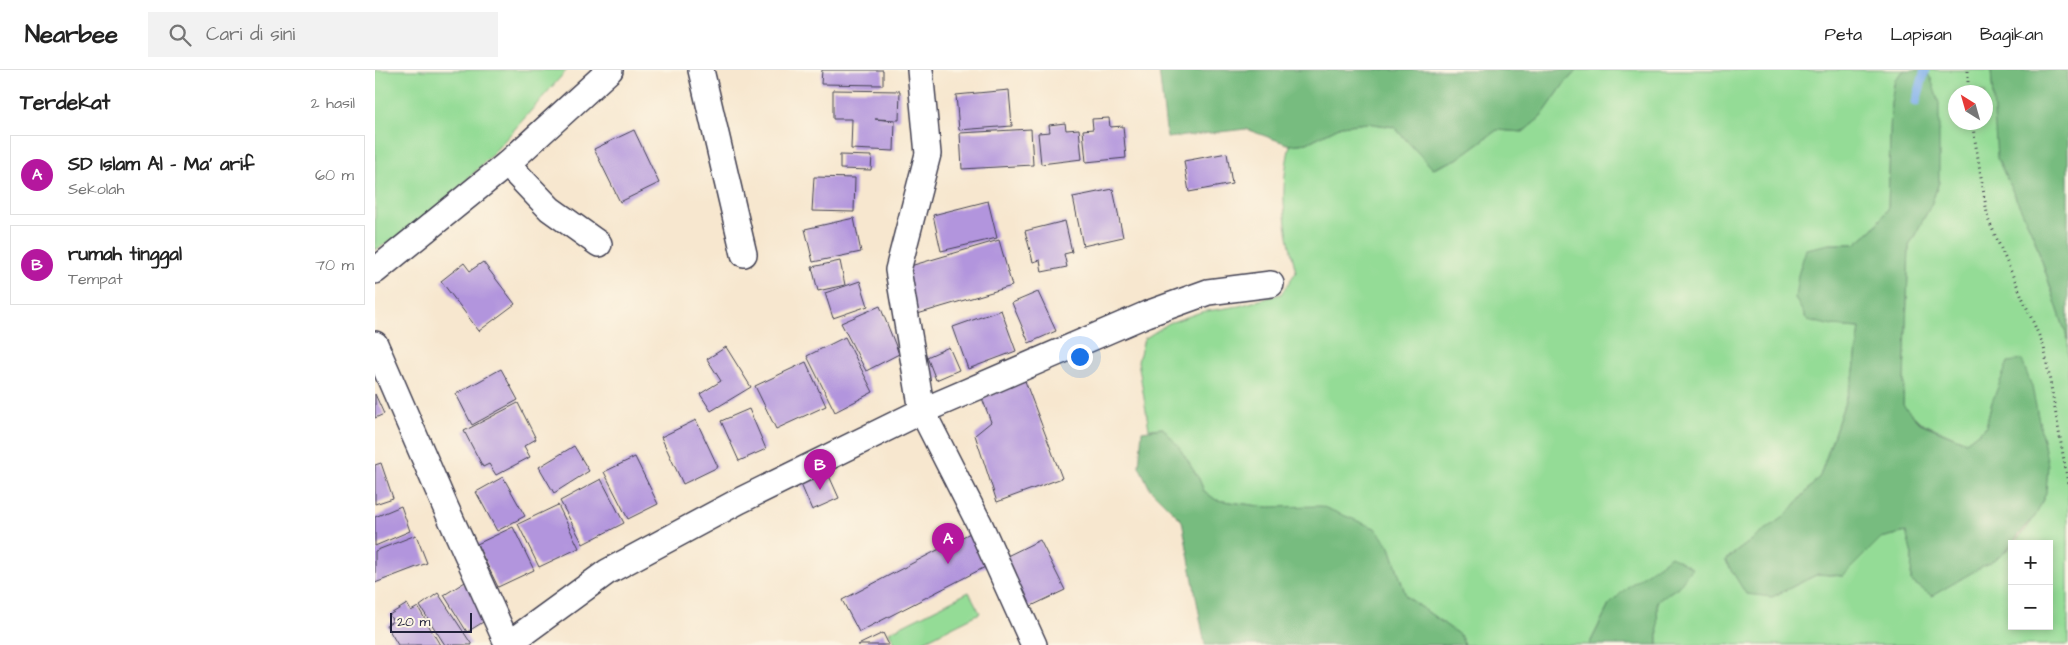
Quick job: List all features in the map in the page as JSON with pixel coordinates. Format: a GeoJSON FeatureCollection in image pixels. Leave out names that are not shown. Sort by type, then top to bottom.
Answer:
{"type":"FeatureCollection","features":[{"type":"Feature","properties":{"kind":"street"},"geometry":{"type":"LineString","coordinates":[[375,271],[507,164],[596,80],[610,70]]}},
{"type":"Feature","properties":{"kind":"street"},"geometry":{"type":"LineString","coordinates":[[701,70],[744,254]]}},
{"type":"Feature","properties":{"kind":"street"},"geometry":{"type":"LineString","coordinates":[[920,70],[928,154],[898,270],[922,411],[979,523],[1034,645]]}},
{"type":"Feature","properties":{"kind":"street"},"geometry":{"type":"LineString","coordinates":[[507,164],[550,209],[599,244]]}},
{"type":"Feature","properties":{"kind":"street"},"geometry":{"type":"LineString","coordinates":[[375,344],[508,645],[607,572],[739,501],[922,411],[1147,314],[1208,292],[1271,284]]}},
{"type":"Feature","properties":{"kind":"path"},"geometry":{"type":"LineString","coordinates":[[1968,70],[1968,85]]}},
{"type":"Feature","properties":{"kind":"path"},"geometry":{"type":"LineString","coordinates":[[1973,130],[1988,219],[2044,347],[2068,483]]}},
{"type":"Feature","properties":{"kind":"green space"},"geometry":{"type":"Polygon","coordinates":[[[375,70],[567,70],[479,168],[455,191],[403,233],[375,250],[375,70]]]}},
{"type":"Feature","properties":{"kind":"green space"},"geometry":{"type":"Polygon","coordinates":[[[1159,70],[1577,70],[1564,84],[1541,117],[1523,132],[1497,130],[1457,159],[1433,169],[1394,127],[1367,123],[1341,126],[1307,143],[1290,145],[1246,129],[1167,138],[1159,70]]]}},
{"type":"Feature","properties":{"kind":"green space"},"geometry":{"type":"Polygon","coordinates":[[[1577,70],[1905,70],[1895,79],[1891,103],[1888,209],[1873,229],[1855,244],[1830,244],[1832,326],[1860,328],[1853,378],[1820,476],[1787,514],[1725,560],[1772,597],[1818,574],[1843,576],[1881,538],[1907,532],[1912,555],[1911,581],[1932,595],[2002,555],[2008,549],[2008,630],[2053,630],[2053,540],[2016,540],[2037,513],[2046,484],[2045,452],[2037,415],[1992,402],[1986,427],[1966,442],[1920,422],[1903,405],[1909,246],[1931,205],[1939,182],[1931,79],[1925,70],[1991,70],[1992,85],[1948,85],[1948,130],[1993,130],[1993,95],[1998,158],[2034,237],[2068,340],[2068,645],[1658,645],[1657,601],[1678,587],[1609,605],[1589,645],[1464,645],[1461,636],[1406,596],[1390,547],[1267,507],[1216,500],[1204,491],[1199,479],[1163,428],[1149,429],[1138,361],[1144,339],[1169,323],[1201,312],[1239,306],[1281,294],[1296,272],[1288,238],[1284,208],[1285,179],[1290,145],[1307,143],[1341,126],[1367,123],[1394,127],[1434,169],[1457,159],[1497,130],[1523,132],[1541,117],[1564,84],[1577,70]]]}},
{"type":"Feature","properties":{"kind":"green space"},"geometry":{"type":"Polygon","coordinates":[[[1905,70],[1925,70],[1931,79],[1939,103],[1939,182],[1931,205],[1909,246],[1903,405],[1920,423],[1966,442],[1986,427],[1992,402],[2008,362],[2022,360],[2032,387],[2048,465],[2046,493],[2036,515],[2015,540],[2008,540],[2008,548],[2002,555],[1932,596],[1911,581],[1912,555],[1906,532],[1881,538],[1843,576],[1818,574],[1772,597],[1746,594],[1725,560],[1787,514],[1820,476],[1853,378],[1860,328],[1832,326],[1807,320],[1795,298],[1798,275],[1806,249],[1830,244],[1855,244],[1873,229],[1888,209],[1891,103],[1895,79],[1905,70]]]}},
{"type":"Feature","properties":{"kind":"green space"},"geometry":{"type":"Polygon","coordinates":[[[1991,70],[2068,70],[2068,340],[2034,237],[1997,158],[1991,70]]]}},
{"type":"Feature","properties":{"kind":"green space"},"geometry":{"type":"Polygon","coordinates":[[[1163,428],[1179,447],[1199,479],[1204,491],[1216,500],[1267,507],[1321,506],[1375,528],[1390,547],[1406,596],[1461,636],[1464,645],[1205,645],[1182,521],[1150,489],[1139,466],[1142,431],[1163,428]]]}},
{"type":"Feature","properties":{"kind":"green space"},"geometry":{"type":"Polygon","coordinates":[[[1671,556],[1692,568],[1678,587],[1657,601],[1658,645],[1589,645],[1609,605],[1626,588],[1671,556]]]}},
{"type":"Feature","properties":{"kind":"green space"},"geometry":{"type":"Polygon","coordinates":[[[969,592],[980,613],[916,645],[896,645],[889,632],[969,592]]]}},
{"type":"Feature","properties":{"kind":"building"},"geometry":{"type":"Polygon","coordinates":[[[822,70],[883,70],[883,85],[821,84],[822,70]]]}},
{"type":"Feature","properties":{"kind":"building"},"geometry":{"type":"Polygon","coordinates":[[[833,90],[900,91],[899,120],[875,119],[895,121],[894,151],[851,149],[852,119],[833,119],[833,90]]]}},
{"type":"Feature","properties":{"kind":"building"},"geometry":{"type":"Polygon","coordinates":[[[1009,90],[1012,126],[959,130],[956,95],[1009,90]]]}},
{"type":"Feature","properties":{"kind":"building"},"geometry":{"type":"Polygon","coordinates":[[[1109,118],[1110,127],[1123,126],[1126,158],[1086,162],[1083,130],[1093,129],[1092,119],[1109,118]]]}},
{"type":"Feature","properties":{"kind":"building"},"geometry":{"type":"Polygon","coordinates":[[[1065,123],[1066,130],[1079,129],[1082,159],[1041,164],[1038,133],[1050,132],[1049,125],[1065,123]]]}},
{"type":"Feature","properties":{"kind":"building"},"geometry":{"type":"Polygon","coordinates":[[[1031,129],[1033,165],[962,169],[960,133],[1031,129]]]}},
{"type":"Feature","properties":{"kind":"building"},"geometry":{"type":"Polygon","coordinates":[[[634,130],[659,183],[620,202],[594,149],[634,130]]]}},
{"type":"Feature","properties":{"kind":"building"},"geometry":{"type":"Polygon","coordinates":[[[1227,153],[1232,184],[1189,192],[1184,161],[1227,153]]]}},
{"type":"Feature","properties":{"kind":"building"},"geometry":{"type":"Polygon","coordinates":[[[840,155],[872,156],[871,170],[840,169],[840,155]]]}},
{"type":"Feature","properties":{"kind":"building"},"geometry":{"type":"Polygon","coordinates":[[[814,177],[855,178],[854,212],[812,211],[814,177]]]}},
{"type":"Feature","properties":{"kind":"building"},"geometry":{"type":"Polygon","coordinates":[[[1113,189],[1123,237],[1083,246],[1073,197],[1113,189]]]}},
{"type":"Feature","properties":{"kind":"building"},"geometry":{"type":"Polygon","coordinates":[[[988,201],[997,238],[941,251],[933,215],[988,201]]]}},
{"type":"Feature","properties":{"kind":"building"},"geometry":{"type":"Polygon","coordinates":[[[854,218],[861,252],[813,262],[805,229],[854,218]]]}},
{"type":"Feature","properties":{"kind":"building"},"geometry":{"type":"Polygon","coordinates":[[[1065,221],[1072,252],[1064,254],[1067,267],[1042,272],[1040,260],[1033,262],[1025,231],[1065,221]]]}},
{"type":"Feature","properties":{"kind":"building"},"geometry":{"type":"Polygon","coordinates":[[[999,240],[1012,286],[914,315],[900,269],[999,240]]]}},
{"type":"Feature","properties":{"kind":"building"},"geometry":{"type":"Polygon","coordinates":[[[840,261],[845,285],[818,291],[812,267],[840,261]]]}},
{"type":"Feature","properties":{"kind":"building"},"geometry":{"type":"Polygon","coordinates":[[[483,262],[515,304],[479,331],[441,281],[464,263],[470,271],[483,262]]]}},
{"type":"Feature","properties":{"kind":"building"},"geometry":{"type":"Polygon","coordinates":[[[860,281],[868,306],[833,318],[825,293],[860,281]]]}},
{"type":"Feature","properties":{"kind":"building"},"geometry":{"type":"Polygon","coordinates":[[[1038,292],[1056,331],[1029,343],[1012,303],[1038,292]]]}},
{"type":"Feature","properties":{"kind":"building"},"geometry":{"type":"Polygon","coordinates":[[[880,306],[899,354],[866,371],[841,323],[880,306]]]}},
{"type":"Feature","properties":{"kind":"building"},"geometry":{"type":"Polygon","coordinates":[[[1001,310],[1016,351],[968,369],[953,327],[1001,310]]]}},
{"type":"Feature","properties":{"kind":"building"},"geometry":{"type":"Polygon","coordinates":[[[845,337],[873,392],[835,412],[807,356],[845,337]]]}},
{"type":"Feature","properties":{"kind":"building"},"geometry":{"type":"Polygon","coordinates":[[[726,347],[751,387],[711,411],[700,394],[721,381],[707,359],[726,347]]]}},
{"type":"Feature","properties":{"kind":"building"},"geometry":{"type":"Polygon","coordinates":[[[949,347],[959,370],[936,380],[927,357],[949,347]]]}},
{"type":"Feature","properties":{"kind":"building"},"geometry":{"type":"Polygon","coordinates":[[[806,362],[826,406],[776,429],[755,386],[806,362]]]}},
{"type":"Feature","properties":{"kind":"building"},"geometry":{"type":"Polygon","coordinates":[[[501,369],[518,400],[472,425],[456,394],[501,369]]]}},
{"type":"Feature","properties":{"kind":"building"},"geometry":{"type":"Polygon","coordinates":[[[1025,381],[1062,478],[997,502],[975,435],[991,422],[982,398],[1025,381]]]}},
{"type":"Feature","properties":{"kind":"building"},"geometry":{"type":"Polygon","coordinates":[[[375,394],[384,414],[375,418],[375,394]]]}},
{"type":"Feature","properties":{"kind":"building"},"geometry":{"type":"Polygon","coordinates":[[[518,403],[536,439],[524,446],[530,457],[496,475],[489,464],[483,467],[464,431],[518,403]]]}},
{"type":"Feature","properties":{"kind":"building"},"geometry":{"type":"Polygon","coordinates":[[[749,409],[766,449],[739,461],[721,421],[749,409]]]}},
{"type":"Feature","properties":{"kind":"building"},"geometry":{"type":"Polygon","coordinates":[[[696,420],[718,467],[683,484],[661,437],[696,420]]]}},
{"type":"Feature","properties":{"kind":"building"},"geometry":{"type":"Polygon","coordinates":[[[574,446],[589,471],[554,493],[539,467],[574,446]]]}},
{"type":"Feature","properties":{"kind":"building"},"geometry":{"type":"Polygon","coordinates":[[[635,457],[658,504],[628,519],[604,472],[635,457]]]}},
{"type":"Feature","properties":{"kind":"building"},"geometry":{"type":"Polygon","coordinates":[[[381,463],[393,498],[375,504],[375,465],[381,463]]]}},
{"type":"Feature","properties":{"kind":"building"},"geometry":{"type":"Polygon","coordinates":[[[826,469],[839,498],[812,510],[800,482],[826,469]]]}},
{"type":"Feature","properties":{"kind":"building"},"geometry":{"type":"Polygon","coordinates":[[[503,477],[525,516],[497,531],[476,492],[503,477]]]}},
{"type":"Feature","properties":{"kind":"building"},"geometry":{"type":"Polygon","coordinates":[[[601,479],[624,523],[583,544],[560,501],[601,479]]]}},
{"type":"Feature","properties":{"kind":"building"},"geometry":{"type":"Polygon","coordinates":[[[558,505],[579,548],[539,567],[518,524],[558,505]]]}},
{"type":"Feature","properties":{"kind":"building"},"geometry":{"type":"Polygon","coordinates":[[[401,506],[410,531],[375,546],[375,517],[401,506]]]}},
{"type":"Feature","properties":{"kind":"building"},"geometry":{"type":"Polygon","coordinates":[[[513,527],[534,570],[498,587],[477,544],[513,527]]]}},
{"type":"Feature","properties":{"kind":"building"},"geometry":{"type":"Polygon","coordinates":[[[974,531],[991,564],[859,632],[842,600],[974,531]]]}},
{"type":"Feature","properties":{"kind":"building"},"geometry":{"type":"Polygon","coordinates":[[[416,535],[427,563],[375,583],[375,551],[416,535]]]}},
{"type":"Feature","properties":{"kind":"building"},"geometry":{"type":"Polygon","coordinates":[[[1040,540],[1065,590],[1027,608],[1003,558],[1040,540]]]}},
{"type":"Feature","properties":{"kind":"building"},"geometry":{"type":"Polygon","coordinates":[[[470,579],[493,616],[467,632],[444,595],[470,579]]]}},
{"type":"Feature","properties":{"kind":"building"},"geometry":{"type":"Polygon","coordinates":[[[438,593],[472,645],[445,645],[420,606],[438,593]]]}},
{"type":"Feature","properties":{"kind":"building"},"geometry":{"type":"Polygon","coordinates":[[[407,604],[411,611],[418,607],[440,645],[398,645],[386,625],[393,621],[389,615],[407,604]]]}},
{"type":"Feature","properties":{"kind":"building"},"geometry":{"type":"Polygon","coordinates":[[[883,633],[889,645],[858,645],[883,633]]]}},
{"type":"Feature","properties":{"kind":"waterway"},"geometry":{"type":"LineString","coordinates":[[1916,102],[1925,70]]}},
{"type":"Feature","properties":{"kind":"place","name":"rumah tinggal"},"geometry":{"type":"Point","coordinates":[820,490]}},
{"type":"Feature","properties":{"kind":"place","name":"SD Islam Al - Ma' arif"},"geometry":{"type":"Point","coordinates":[948,564]}}]}
